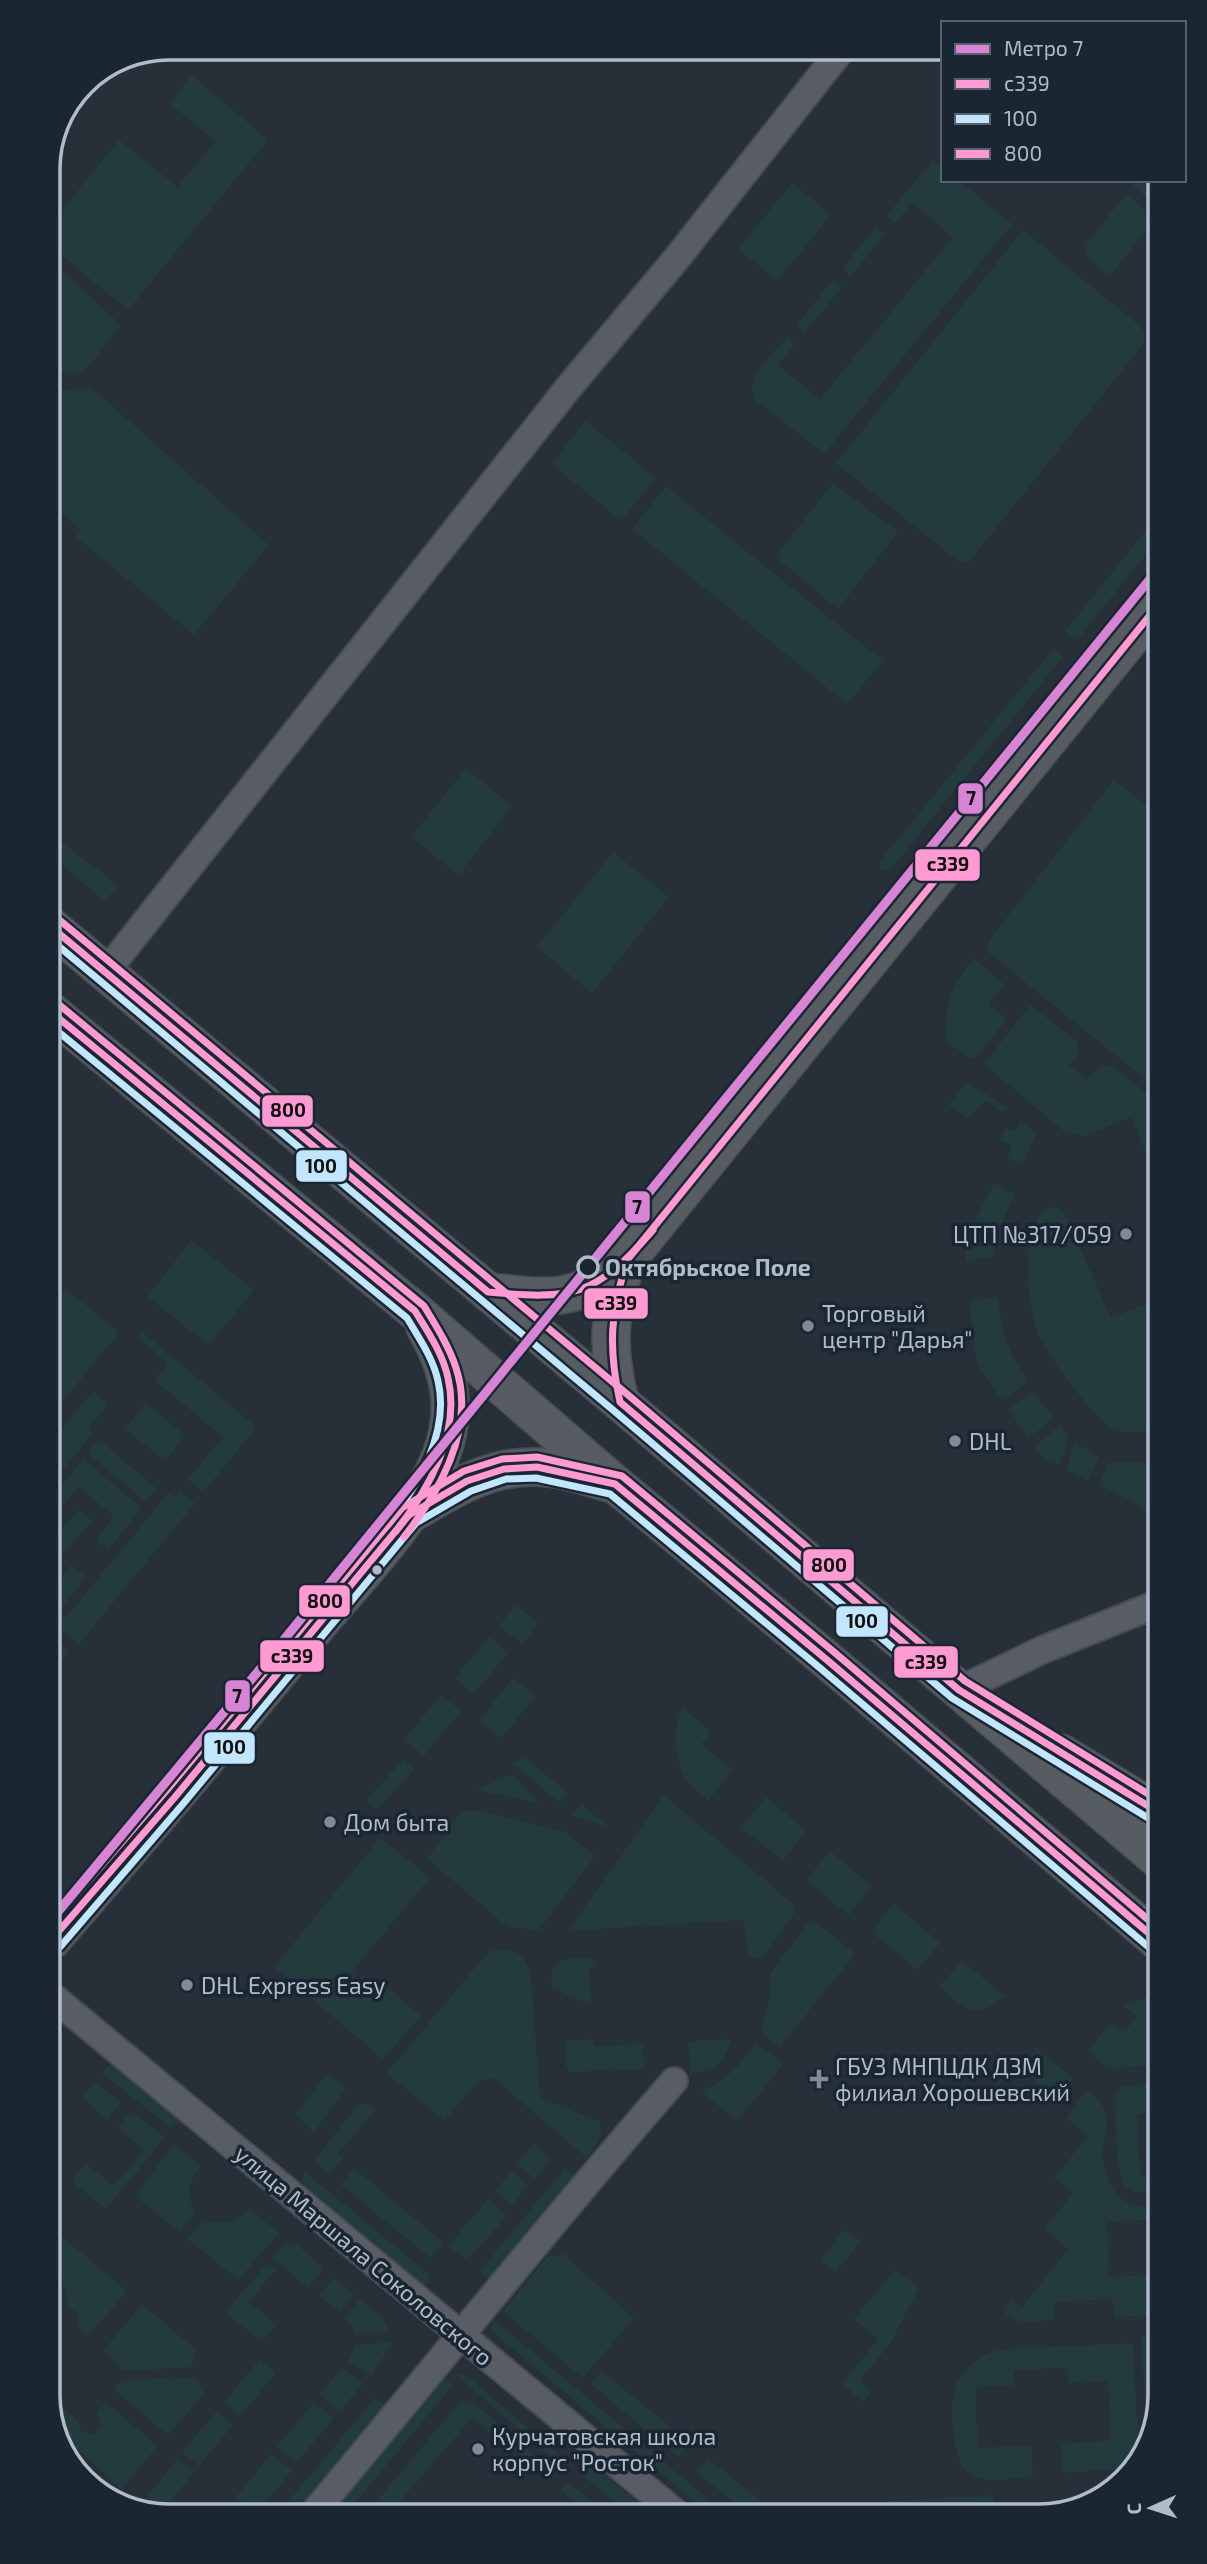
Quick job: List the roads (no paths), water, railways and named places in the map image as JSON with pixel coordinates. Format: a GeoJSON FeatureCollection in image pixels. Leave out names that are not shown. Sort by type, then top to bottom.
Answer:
{"type":"FeatureCollection","features":[{"type":"Feature","properties":{"kind":"main road"},"geometry":{"type":"LineString","coordinates":[[488,1292],[534,1296],[572,1293],[603,1278],[628,1259],[1148,617]]}},
{"type":"Feature","properties":{"kind":"main road"},"geometry":{"type":"LineString","coordinates":[[60,935],[620,1402],[1148,1851]]}},
{"type":"Feature","properties":{"kind":"main road"},"geometry":{"type":"LineString","coordinates":[[60,1020],[415,1311],[615,1484],[1148,1933]]}},
{"type":"Feature","properties":{"kind":"main road"},"geometry":{"type":"LineString","coordinates":[[620,1402],[612,1369],[609,1331],[617,1290],[628,1259]]}},
{"type":"Feature","properties":{"kind":"main road"},"geometry":{"type":"LineString","coordinates":[[60,1931],[175,1797],[409,1515],[440,1458],[450,1419],[449,1381],[439,1352],[415,1311]]}},
{"type":"Feature","properties":{"kind":"main road"},"geometry":{"type":"LineString","coordinates":[[409,1515],[467,1481],[504,1469],[537,1466],[615,1484]]}},
{"type":"Feature","properties":{"kind":"main road"},"geometry":{"type":"LineString","coordinates":[[958,1690],[1148,1806]]}},
{"type":"Feature","properties":{"kind":"street"},"geometry":{"type":"LineString","coordinates":[[105,973],[561,397],[677,258],[834,60]]}},
{"type":"Feature","properties":{"kind":"street"},"geometry":{"type":"LineString","coordinates":[[958,1690],[1042,1650],[1148,1608]]}},
{"type":"Feature","properties":{"kind":"street","name":"улица Маршала Соколовского"},"geometry":{"type":"LineString","coordinates":[[60,2003],[665,2504]]}},
{"type":"Feature","properties":{"kind":"street"},"geometry":{"type":"LineString","coordinates":[[321,2504],[590,2177],[674,2081]]}},
{"type":"Feature","properties":{"kind":"metro line","name":"7"},"geometry":{"type":"LineString","coordinates":[[60,1909],[260,1669],[1148,581]]}},
{"type":"Feature","properties":{"kind":"place","name":"ЦТП №317/059"},"geometry":{"type":"Point","coordinates":[1126,1234]}},
{"type":"Feature","properties":{"kind":"place","name":"Октябрьское Поле"},"geometry":{"type":"Point","coordinates":[588,1267]}},
{"type":"Feature","properties":{"kind":"place","name":"Торговый центр \"Дарья\""},"geometry":{"type":"Point","coordinates":[808,1326]}},
{"type":"Feature","properties":{"kind":"place","name":"DHL"},"geometry":{"type":"Point","coordinates":[955,1441]}},
{"type":"Feature","properties":{"kind":"place","name":"Дом быта"},"geometry":{"type":"Point","coordinates":[330,1822]}},
{"type":"Feature","properties":{"kind":"place","name":"DHL Express Easy"},"geometry":{"type":"Point","coordinates":[187,1985]}},
{"type":"Feature","properties":{"kind":"place","name":"ГБУЗ МНПЦДК ДЗМ филиал Хорошевский"},"geometry":{"type":"Point","coordinates":[819,2079]}},
{"type":"Feature","properties":{"kind":"place","name":"Курчатовская школа корпус \"Росток\""},"geometry":{"type":"Point","coordinates":[478,2449]}}]}
